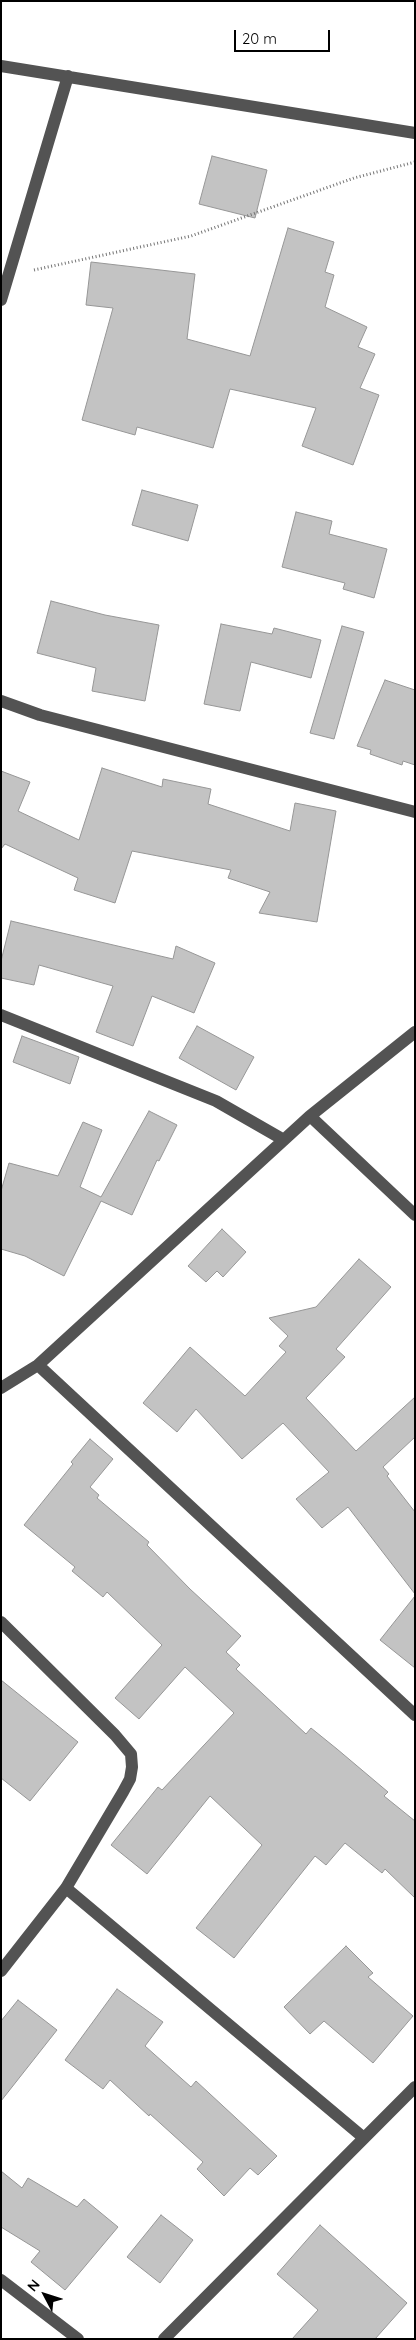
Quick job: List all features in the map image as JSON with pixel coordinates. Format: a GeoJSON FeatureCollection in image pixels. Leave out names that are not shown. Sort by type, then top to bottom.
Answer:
{"type":"FeatureCollection","features":[{"type":"Feature","properties":{"kind":"street"},"geometry":{"type":"LineString","coordinates":[[1,66],[415,133]]}},
{"type":"Feature","properties":{"kind":"street"},"geometry":{"type":"LineString","coordinates":[[1,300],[68,76]]}},
{"type":"Feature","properties":{"kind":"street"},"geometry":{"type":"LineString","coordinates":[[1,701],[40,715],[415,812]]}},
{"type":"Feature","properties":{"kind":"street"},"geometry":{"type":"LineString","coordinates":[[1,1015],[216,1101],[284,1140]]}},
{"type":"Feature","properties":{"kind":"street"},"geometry":{"type":"LineString","coordinates":[[1,1388],[38,1365],[310,1116],[415,1032]]}},
{"type":"Feature","properties":{"kind":"street"},"geometry":{"type":"LineString","coordinates":[[310,1116],[415,1215]]}},
{"type":"Feature","properties":{"kind":"street"},"geometry":{"type":"LineString","coordinates":[[38,1365],[415,1715]]}},
{"type":"Feature","properties":{"kind":"street"},"geometry":{"type":"LineString","coordinates":[[1,1622],[116,1735],[130,1754],[130,1779],[66,1888],[1,1971]]}},
{"type":"Feature","properties":{"kind":"street"},"geometry":{"type":"LineString","coordinates":[[66,1888],[364,2138]]}},
{"type":"Feature","properties":{"kind":"street"},"geometry":{"type":"LineString","coordinates":[[164,2339],[415,2087]]}},
{"type":"Feature","properties":{"kind":"street"},"geometry":{"type":"LineString","coordinates":[[1,2280],[78,2339]]}},
{"type":"Feature","properties":{"kind":"path"},"geometry":{"type":"LineString","coordinates":[[8,274],[56,266],[191,236],[354,178],[415,162]]}},
{"type":"Feature","properties":{"kind":"building"},"geometry":{"type":"Polygon","coordinates":[[[212,156],[267,170],[255,218],[199,204],[212,156]]]}},
{"type":"Feature","properties":{"kind":"building"},"geometry":{"type":"Polygon","coordinates":[[[288,228],[334,242],[325,272],[334,275],[325,307],[367,327],[358,347],[375,354],[360,388],[379,395],[353,465],[302,446],[316,408],[230,389],[213,448],[137,427],[135,435],[82,420],[113,308],[86,305],[91,262],[195,274],[187,339],[250,356],[288,228]]]}},
{"type":"Feature","properties":{"kind":"building"},"geometry":{"type":"Polygon","coordinates":[[[142,490],[198,505],[188,541],[132,525],[142,490]]]}},
{"type":"Feature","properties":{"kind":"building"},"geometry":{"type":"Polygon","coordinates":[[[296,512],[332,521],[329,534],[387,549],[374,598],[343,589],[345,583],[282,567],[296,512]]]}},
{"type":"Feature","properties":{"kind":"building"},"geometry":{"type":"Polygon","coordinates":[[[51,601],[105,615],[159,625],[145,701],[92,691],[96,668],[37,653],[51,601]]]}},
{"type":"Feature","properties":{"kind":"building"},"geometry":{"type":"Polygon","coordinates":[[[221,624],[272,634],[274,628],[321,640],[311,678],[251,662],[240,711],[204,704],[221,624]]]}},
{"type":"Feature","properties":{"kind":"building"},"geometry":{"type":"Polygon","coordinates":[[[342,626],[364,632],[334,739],[310,733],[342,626]]]}},
{"type":"Feature","properties":{"kind":"building"},"geometry":{"type":"Polygon","coordinates":[[[385,680],[415,690],[415,765],[403,761],[402,765],[370,754],[371,750],[357,746],[385,680]]]}},
{"type":"Feature","properties":{"kind":"building"},"geometry":{"type":"Polygon","coordinates":[[[102,768],[162,787],[163,779],[211,789],[208,804],[290,831],[295,803],[336,811],[317,922],[259,913],[270,892],[228,878],[231,870],[132,851],[115,903],[74,890],[78,878],[5,844],[1,849],[1,771],[30,782],[18,811],[79,840],[102,768]]]}},
{"type":"Feature","properties":{"kind":"building"},"geometry":{"type":"Polygon","coordinates":[[[11,921],[173,959],[176,946],[215,963],[194,1013],[152,996],[133,1046],[96,1032],[113,986],[39,965],[34,985],[1,978],[1,961],[11,921]]]}},
{"type":"Feature","properties":{"kind":"building"},"geometry":{"type":"Polygon","coordinates":[[[197,1026],[254,1057],[236,1090],[179,1058],[197,1026]]]}},
{"type":"Feature","properties":{"kind":"building"},"geometry":{"type":"Polygon","coordinates":[[[22,1036],[79,1057],[70,1084],[13,1062],[22,1036]]]}},
{"type":"Feature","properties":{"kind":"building"},"geometry":{"type":"Polygon","coordinates":[[[149,1111],[177,1125],[159,1161],[157,1160],[132,1215],[101,1201],[64,1276],[25,1256],[1,1249],[1,1191],[9,1163],[58,1176],[83,1122],[102,1130],[80,1187],[101,1197],[149,1111]]]}},
{"type":"Feature","properties":{"kind":"building"},"geometry":{"type":"Polygon","coordinates":[[[222,1229],[246,1252],[223,1277],[217,1271],[206,1282],[188,1266],[222,1229]]]}},
{"type":"Feature","properties":{"kind":"building"},"geometry":{"type":"Polygon","coordinates":[[[359,1259],[391,1287],[336,1349],[345,1357],[306,1398],[356,1451],[415,1397],[415,1437],[383,1467],[389,1474],[387,1476],[415,1512],[415,1594],[348,1507],[322,1528],[296,1499],[329,1472],[283,1423],[242,1459],[196,1409],[177,1432],[143,1403],[190,1347],[245,1396],[286,1352],[279,1346],[288,1336],[269,1318],[316,1307],[359,1259]]]}},
{"type":"Feature","properties":{"kind":"building"},"geometry":{"type":"Polygon","coordinates":[[[90,1439],[113,1459],[90,1487],[99,1495],[97,1498],[149,1542],[147,1545],[190,1589],[241,1636],[226,1652],[240,1665],[236,1669],[306,1734],[311,1728],[388,1792],[384,1796],[415,1821],[415,1898],[385,1869],[382,1873],[345,1843],[326,1865],[315,1856],[234,1958],[196,1928],[262,1845],[210,1796],[147,1874],[111,1845],[158,1787],[162,1790],[234,1713],[185,1667],[139,1719],[115,1698],[162,1645],[107,1592],[103,1597],[72,1571],[75,1567],[24,1525],[73,1464],[71,1462],[90,1439]]]}},
{"type":"Feature","properties":{"kind":"building"},"geometry":{"type":"Polygon","coordinates":[[[415,1596],[415,1668],[380,1640],[415,1596]]]}},
{"type":"Feature","properties":{"kind":"building"},"geometry":{"type":"Polygon","coordinates":[[[1,1680],[78,1742],[30,1801],[1,1778],[1,1680]]]}},
{"type":"Feature","properties":{"kind":"building"},"geometry":{"type":"Polygon","coordinates":[[[346,1946],[373,1973],[368,1977],[413,2016],[373,2063],[324,2021],[310,2034],[284,2007],[346,1946]]]}},
{"type":"Feature","properties":{"kind":"building"},"geometry":{"type":"Polygon","coordinates":[[[117,1989],[163,2022],[145,2046],[191,2087],[196,2081],[277,2156],[258,2175],[250,2168],[224,2196],[197,2169],[203,2162],[150,2114],[149,2116],[110,2080],[103,2089],[65,2060],[117,1989]]]}},
{"type":"Feature","properties":{"kind":"building"},"geometry":{"type":"Polygon","coordinates":[[[18,2000],[57,2030],[1,2101],[1,2021],[18,2000]]]}},
{"type":"Feature","properties":{"kind":"building"},"geometry":{"type":"Polygon","coordinates":[[[1,2171],[22,2188],[28,2178],[77,2207],[84,2199],[118,2227],[65,2290],[31,2262],[40,2251],[1,2227],[1,2171]]]}},
{"type":"Feature","properties":{"kind":"building"},"geometry":{"type":"Polygon","coordinates":[[[161,2215],[193,2240],[160,2283],[127,2257],[161,2215]]]}},
{"type":"Feature","properties":{"kind":"building"},"geometry":{"type":"Polygon","coordinates":[[[320,2225],[407,2303],[375,2339],[292,2339],[318,2310],[277,2274],[320,2225]]]}}]}
